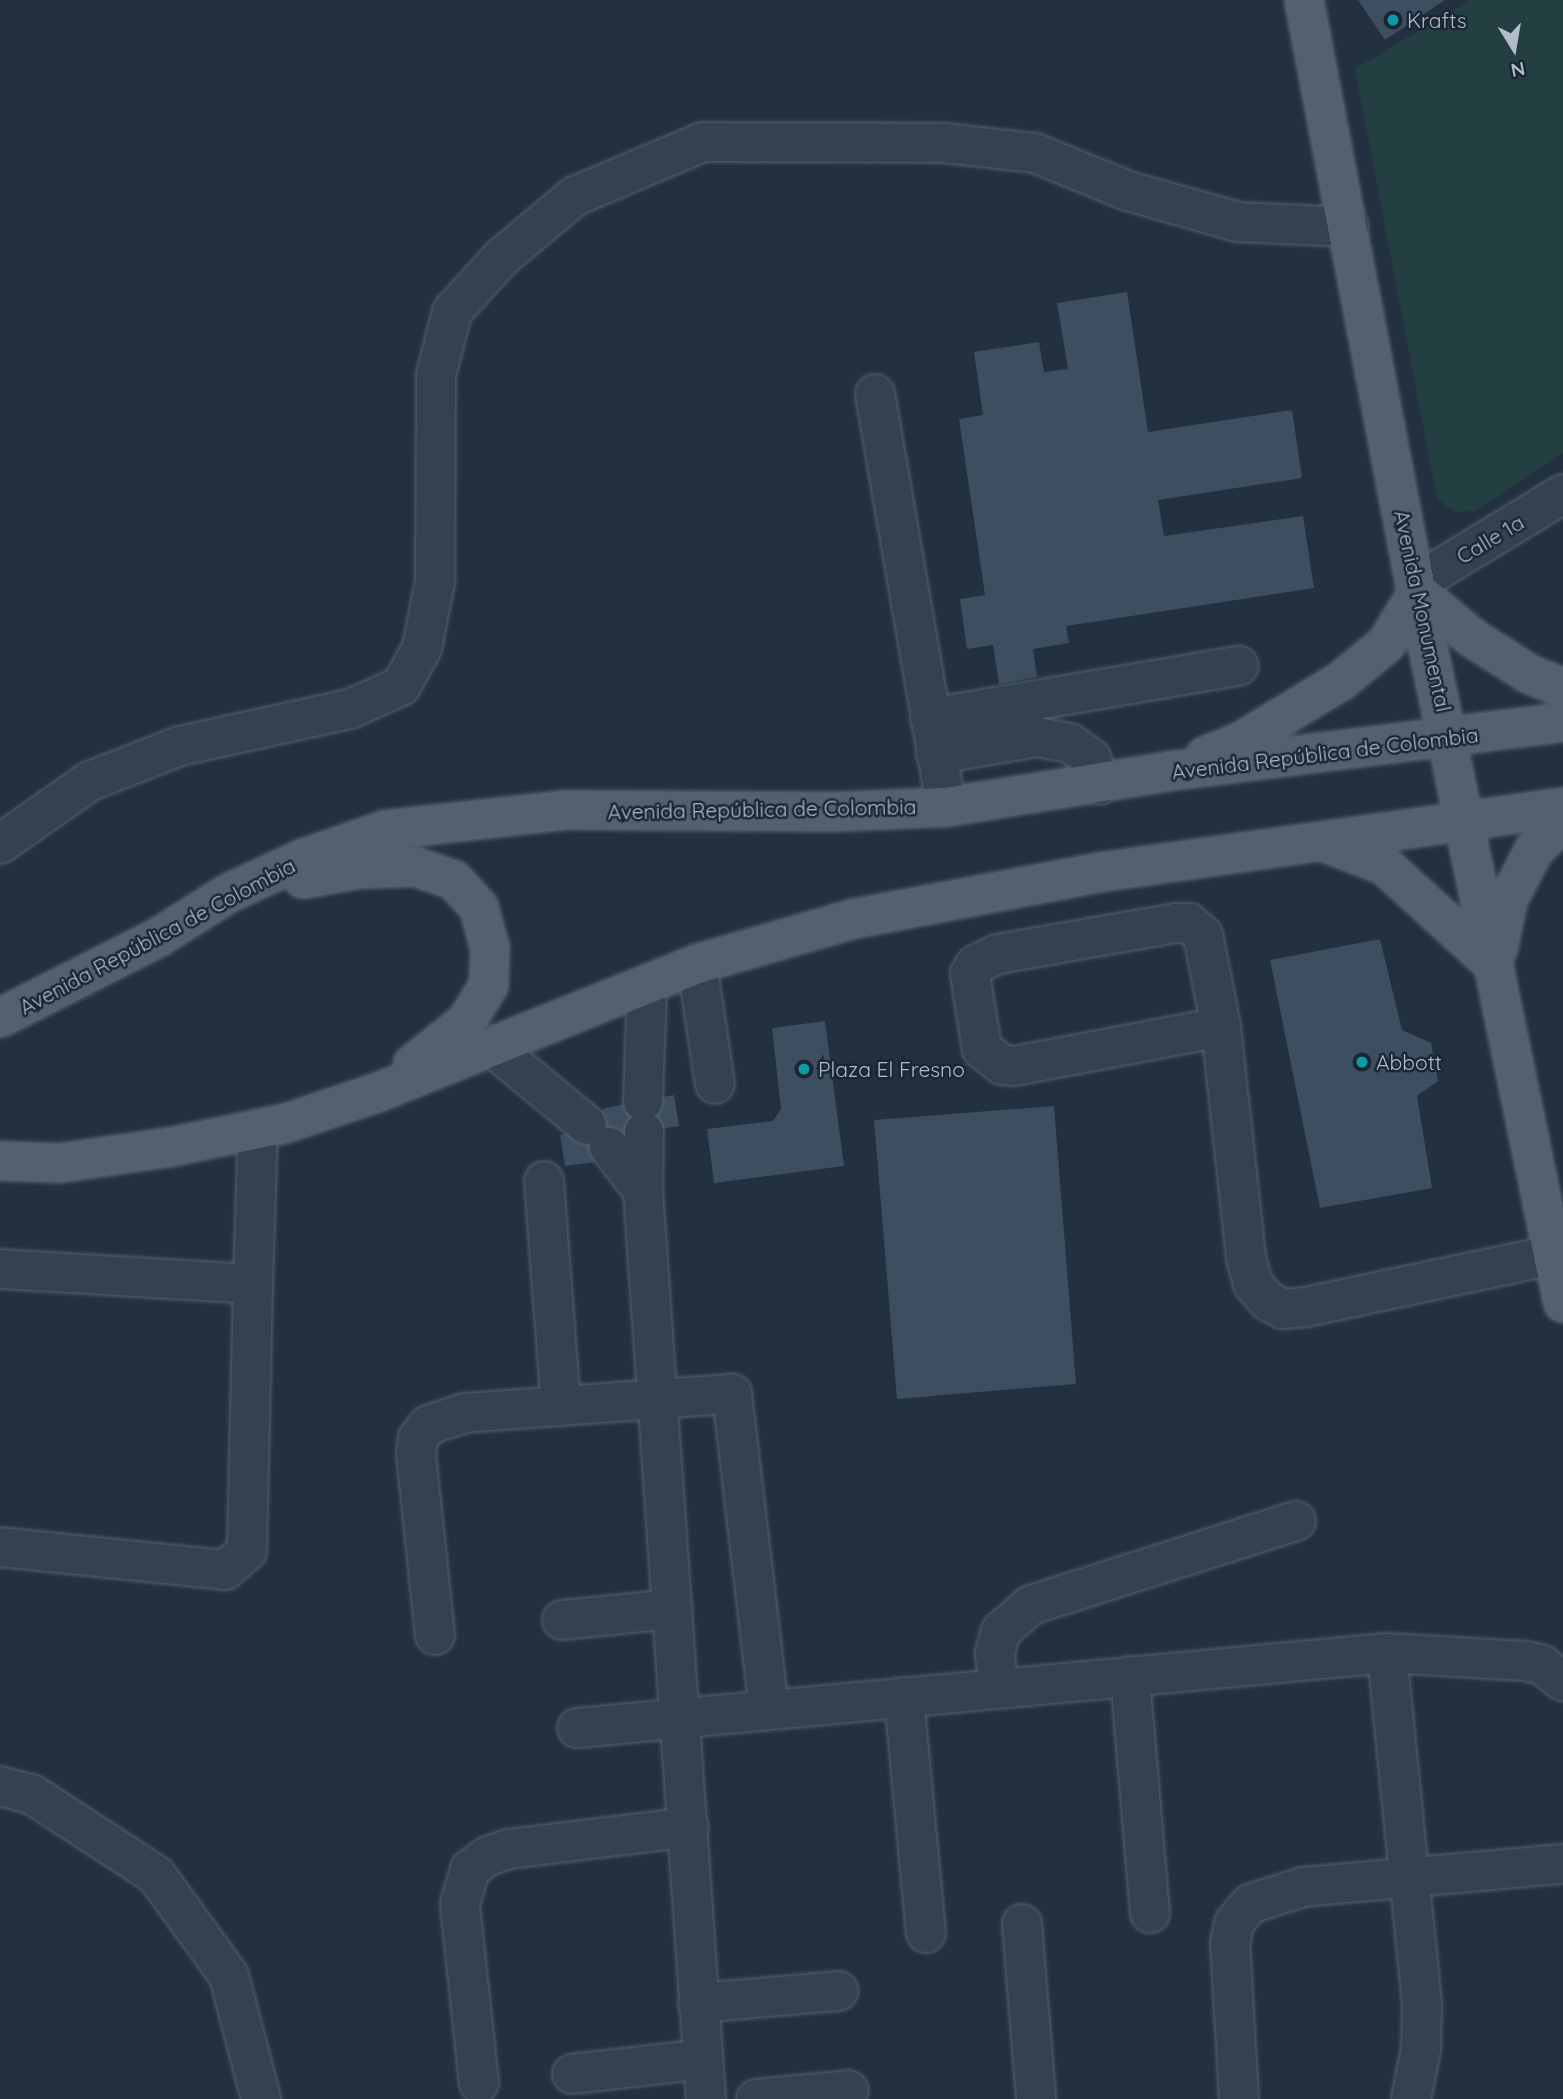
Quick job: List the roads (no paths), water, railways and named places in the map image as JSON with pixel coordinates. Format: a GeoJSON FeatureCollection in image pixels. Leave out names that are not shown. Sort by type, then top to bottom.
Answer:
{"type":"FeatureCollection","features":[{"type":"Feature","properties":{"kind":"main road","name":"Avenida Monumental"},"geometry":{"type":"LineString","coordinates":[[1304,0],[1417,588],[1451,738],[1465,820],[1563,1303]]}},
{"type":"Feature","properties":{"kind":"main road"},"geometry":{"type":"LineString","coordinates":[[1171,771],[1240,741],[1341,681],[1386,644],[1417,588],[1471,637],[1529,674],[1563,688]]}},
{"type":"Feature","properties":{"kind":"main road","name":"Avenida República de Colombia"},"geometry":{"type":"LineString","coordinates":[[0,1018],[159,937],[229,893],[302,859],[385,830],[470,818],[565,810],[819,812],[946,807],[1171,771],[1563,722]]}},
{"type":"Feature","properties":{"kind":"main road"},"geometry":{"type":"LineString","coordinates":[[0,1161],[60,1163],[258,1129],[379,1092],[697,964],[803,932],[962,896],[1563,807]]}},
{"type":"Feature","properties":{"kind":"main road"},"geometry":{"type":"LineString","coordinates":[[1494,965],[1508,900],[1534,850],[1563,822]]}},
{"type":"Feature","properties":{"kind":"main road"},"geometry":{"type":"LineString","coordinates":[[1321,841],[1384,865],[1494,965]]}},
{"type":"Feature","properties":{"kind":"main road"},"geometry":{"type":"LineString","coordinates":[[229,893],[359,869],[416,867],[454,880],[479,908],[490,948],[489,985],[466,1023],[379,1092]]}},
{"type":"Feature","properties":{"kind":"street"},"geometry":{"type":"LineString","coordinates":[[0,844],[90,781],[180,746],[350,709],[401,686],[422,648],[435,582],[436,375],[452,312],[500,258],[575,196],[703,142],[944,143],[1035,153],[1128,191],[1238,222],[1349,227]]}},
{"type":"Feature","properties":{"kind":"street"},"geometry":{"type":"LineString","coordinates":[[875,394],[946,807]]}},
{"type":"Feature","properties":{"kind":"street","name":"Calle 1a"},"geometry":{"type":"LineString","coordinates":[[1417,588],[1563,494]]}},
{"type":"Feature","properties":{"kind":"street"},"geometry":{"type":"LineString","coordinates":[[933,736],[1239,666]]}},
{"type":"Feature","properties":{"kind":"street"},"geometry":{"type":"LineString","coordinates":[[933,736],[1038,737],[1070,743],[1091,758],[1100,784]]}},
{"type":"Feature","properties":{"kind":"street"},"geometry":{"type":"LineString","coordinates":[[1221,1027],[1014,1066],[1002,1065],[982,1049],[970,974],[975,965],[998,954],[1189,923],[1208,945],[1221,1027],[1246,1258],[1253,1284],[1268,1301],[1283,1309],[1306,1307],[1553,1255]]}},
{"type":"Feature","properties":{"kind":"street"},"geometry":{"type":"LineString","coordinates":[[697,964],[715,1084]]}},
{"type":"Feature","properties":{"kind":"street"},"geometry":{"type":"LineString","coordinates":[[647,985],[643,1191],[706,2099]]}},
{"type":"Feature","properties":{"kind":"street"},"geometry":{"type":"LineString","coordinates":[[491,1046],[598,1136],[643,1191]]}},
{"type":"Feature","properties":{"kind":"street"},"geometry":{"type":"LineString","coordinates":[[0,1547],[225,1570],[247,1551],[258,1129]]}},
{"type":"Feature","properties":{"kind":"street"},"geometry":{"type":"LineString","coordinates":[[544,1181],[561,1406]]}},
{"type":"Feature","properties":{"kind":"street"},"geometry":{"type":"LineString","coordinates":[[0,1269],[253,1284]]}},
{"type":"Feature","properties":{"kind":"street"},"geometry":{"type":"LineString","coordinates":[[436,1635],[416,1454],[418,1438],[428,1425],[464,1413],[732,1394],[769,1710]]}},
{"type":"Feature","properties":{"kind":"street"},"geometry":{"type":"LineString","coordinates":[[999,1688],[995,1653],[1001,1631],[1031,1605],[1296,1521]]}},
{"type":"Feature","properties":{"kind":"street"},"geometry":{"type":"LineString","coordinates":[[562,1620],[672,1609]]}},
{"type":"Feature","properties":{"kind":"street"},"geometry":{"type":"LineString","coordinates":[[577,1728],[1387,1653],[1525,1661],[1548,1667],[1563,1681]]}},
{"type":"Feature","properties":{"kind":"street"},"geometry":{"type":"LineString","coordinates":[[1387,1653],[1422,2003],[1421,2049],[1411,2099]]}},
{"type":"Feature","properties":{"kind":"street"},"geometry":{"type":"LineString","coordinates":[[1130,1676],[1150,1913]]}},
{"type":"Feature","properties":{"kind":"street"},"geometry":{"type":"LineString","coordinates":[[905,1697],[926,1933]]}},
{"type":"Feature","properties":{"kind":"street"},"geometry":{"type":"LineString","coordinates":[[0,1786],[33,1796],[156,1875],[229,1976],[261,2099]]}},
{"type":"Feature","properties":{"kind":"street"},"geometry":{"type":"LineString","coordinates":[[479,2083],[460,1904],[470,1869],[488,1856],[508,1849],[689,1828]]}},
{"type":"Feature","properties":{"kind":"street"},"geometry":{"type":"LineString","coordinates":[[1239,2099],[1230,1944],[1234,1923],[1250,1903],[1303,1887],[1563,1864]]}},
{"type":"Feature","properties":{"kind":"street"},"geometry":{"type":"LineString","coordinates":[[1022,1924],[1037,2099]]}},
{"type":"Feature","properties":{"kind":"street"},"geometry":{"type":"LineString","coordinates":[[698,2003],[838,1991]]}},
{"type":"Feature","properties":{"kind":"street"},"geometry":{"type":"LineString","coordinates":[[572,2074],[703,2059]]}},
{"type":"Feature","properties":{"kind":"street"},"geometry":{"type":"LineString","coordinates":[[756,2099],[849,2090]]}},
{"type":"Feature","properties":{"kind":"place","name":"Krafts"},"geometry":{"type":"Point","coordinates":[1393,20]}},
{"type":"Feature","properties":{"kind":"place","name":"Abbott"},"geometry":{"type":"Point","coordinates":[1362,1062]}},
{"type":"Feature","properties":{"kind":"place","name":"Plaza El Fresno"},"geometry":{"type":"Point","coordinates":[804,1069]}}]}
